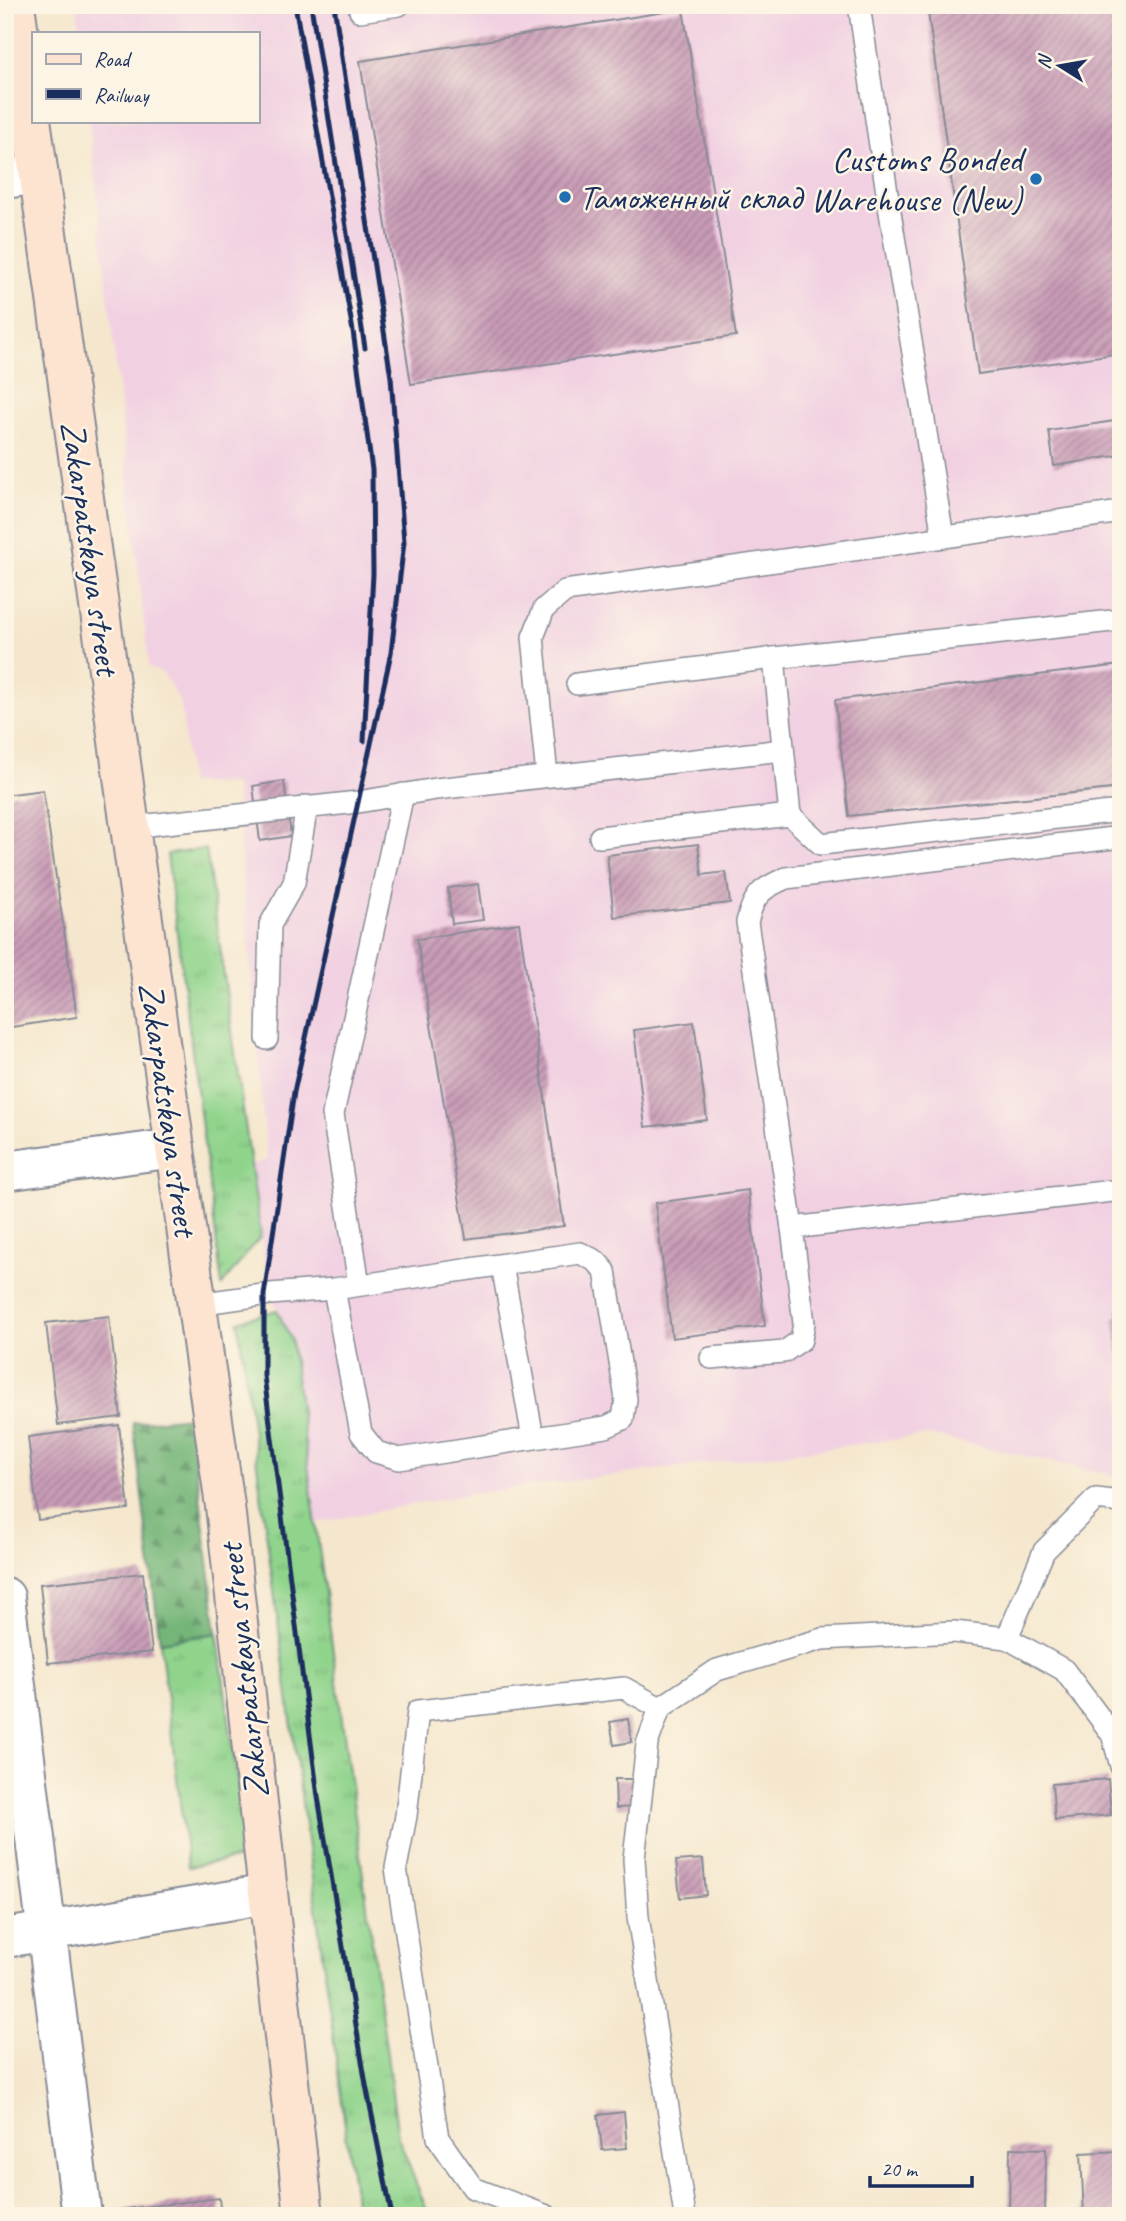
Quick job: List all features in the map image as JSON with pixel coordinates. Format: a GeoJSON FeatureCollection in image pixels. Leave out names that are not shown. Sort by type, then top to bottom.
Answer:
{"type":"FeatureCollection","features":[{"type":"Feature","properties":{"kind":"street","name":"Zakarpatskaya street"},"geometry":{"type":"LineString","coordinates":[[15,5],[22,176],[130,827],[225,1506],[304,2216]]}},
{"type":"Feature","properties":{"kind":"street"},"geometry":{"type":"LineString","coordinates":[[5,1171],[175,1147]]}},
{"type":"Feature","properties":{"kind":"street"},"geometry":{"type":"LineString","coordinates":[[5,1597],[82,2216]]}},
{"type":"Feature","properties":{"kind":"street"},"geometry":{"type":"LineString","coordinates":[[5,1938],[268,1894]]}},
{"type":"Feature","properties":{"kind":"lane"},"geometry":{"type":"LineString","coordinates":[[360,11],[399,5]]}},
{"type":"Feature","properties":{"kind":"lane"},"geometry":{"type":"LineString","coordinates":[[859,5],[943,537]]}},
{"type":"Feature","properties":{"kind":"lane"},"geometry":{"type":"LineString","coordinates":[[547,776],[533,637],[544,609],[565,590],[1121,512]]}},
{"type":"Feature","properties":{"kind":"lane"},"geometry":{"type":"LineString","coordinates":[[577,684],[1121,620]]}},
{"type":"Feature","properties":{"kind":"lane"},"geometry":{"type":"LineString","coordinates":[[774,659],[790,815],[821,844],[1121,811]]}},
{"type":"Feature","properties":{"kind":"lane"},"geometry":{"type":"LineString","coordinates":[[130,827],[783,750]]}},
{"type":"Feature","properties":{"kind":"lane"},"geometry":{"type":"LineString","coordinates":[[359,1285],[333,1114],[403,794]]}},
{"type":"Feature","properties":{"kind":"lane"},"geometry":{"type":"LineString","coordinates":[[267,1039],[270,925],[294,883],[307,807]]}},
{"type":"Feature","properties":{"kind":"lane"},"geometry":{"type":"LineString","coordinates":[[600,837],[790,815]]}},
{"type":"Feature","properties":{"kind":"lane"},"geometry":{"type":"LineString","coordinates":[[711,1358],[784,1352],[801,1340],[804,1323],[747,922],[752,901],[766,887],[786,878],[1121,837]]}},
{"type":"Feature","properties":{"kind":"lane"},"geometry":{"type":"LineString","coordinates":[[792,1228],[1121,1189]]}},
{"type":"Feature","properties":{"kind":"lane"},"geometry":{"type":"LineString","coordinates":[[196,1304],[334,1289],[580,1253],[596,1261],[605,1271],[626,1399],[623,1419],[606,1427],[399,1459],[376,1452],[362,1433],[334,1289]]}},
{"type":"Feature","properties":{"kind":"lane"},"geometry":{"type":"LineString","coordinates":[[502,1265],[533,1438]]}},
{"type":"Feature","properties":{"kind":"lane"},"geometry":{"type":"LineString","coordinates":[[1007,1638],[1044,1551],[1096,1499],[1121,1502]]}},
{"type":"Feature","properties":{"kind":"lane"},"geometry":{"type":"LineString","coordinates":[[685,2216],[638,1917],[634,1859],[647,1744],[660,1708],[717,1670],[822,1639],[954,1632],[1007,1638],[1064,1670],[1112,1734],[1121,1766]]}},
{"type":"Feature","properties":{"kind":"lane"},"geometry":{"type":"LineString","coordinates":[[547,2216],[473,2188],[439,2138],[396,1868],[418,1711],[624,1688],[660,1708]]}},
{"type":"Feature","properties":{"kind":"shaded area"},"geometry":{"type":"Polygon","coordinates":[[[77,5],[1121,5],[1121,1477],[929,1435],[469,1494],[315,1523],[291,1339],[270,1294],[248,1166],[267,1160],[235,784],[189,783],[181,704],[163,673],[149,667],[89,122],[259,122],[259,32],[80,32],[77,5]]]}},
{"type":"Feature","properties":{"kind":"green space"},"geometry":{"type":"Polygon","coordinates":[[[206,849],[261,1236],[222,1285],[167,854],[206,849]]]}},
{"type":"Feature","properties":{"kind":"green space"},"geometry":{"type":"Polygon","coordinates":[[[277,1310],[291,1339],[398,2137],[429,2216],[357,2216],[238,1321],[277,1310]]]}},
{"type":"Feature","properties":{"kind":"green space"},"geometry":{"type":"Polygon","coordinates":[[[190,1417],[217,1633],[160,1642],[133,1423],[190,1417]]]}},
{"type":"Feature","properties":{"kind":"green space"},"geometry":{"type":"Polygon","coordinates":[[[217,1633],[248,1857],[188,1867],[160,1642],[217,1633]]]}},
{"type":"Feature","properties":{"kind":"building","name":"Customs Bonded Warehouse (New)"},"geometry":{"type":"Polygon","coordinates":[[[927,5],[1121,5],[1121,353],[978,374],[927,5]]]}},
{"type":"Feature","properties":{"kind":"building"},"geometry":{"type":"Polygon","coordinates":[[[683,9],[736,336],[411,384],[360,61],[683,9]]]}},
{"type":"Feature","properties":{"kind":"building"},"geometry":{"type":"Polygon","coordinates":[[[1121,420],[1121,455],[1054,466],[1049,431],[1121,420]]]}},
{"type":"Feature","properties":{"kind":"building"},"geometry":{"type":"Polygon","coordinates":[[[1121,665],[1121,788],[849,816],[835,700],[1121,665]]]}},
{"type":"Feature","properties":{"kind":"building"},"geometry":{"type":"Polygon","coordinates":[[[284,781],[291,836],[260,841],[253,786],[284,781]]]}},
{"type":"Feature","properties":{"kind":"building"},"geometry":{"type":"Polygon","coordinates":[[[43,790],[77,1017],[5,1028],[5,795],[43,790]]]}},
{"type":"Feature","properties":{"kind":"building"},"geometry":{"type":"Polygon","coordinates":[[[698,844],[702,875],[726,872],[730,903],[614,917],[607,855],[698,844]]]}},
{"type":"Feature","properties":{"kind":"building"},"geometry":{"type":"Polygon","coordinates":[[[478,884],[483,920],[452,924],[448,888],[478,884]]]}},
{"type":"Feature","properties":{"kind":"building"},"geometry":{"type":"Polygon","coordinates":[[[519,923],[564,1226],[466,1239],[417,939],[519,923]]]}},
{"type":"Feature","properties":{"kind":"building"},"geometry":{"type":"Polygon","coordinates":[[[694,1022],[707,1120],[645,1127],[634,1030],[694,1022]]]}},
{"type":"Feature","properties":{"kind":"building"},"geometry":{"type":"Polygon","coordinates":[[[748,1190],[765,1326],[672,1338],[655,1203],[748,1190]]]}},
{"type":"Feature","properties":{"kind":"building"},"geometry":{"type":"Polygon","coordinates":[[[109,1316],[121,1417],[58,1425],[46,1323],[109,1316]]]}},
{"type":"Feature","properties":{"kind":"building"},"geometry":{"type":"Polygon","coordinates":[[[1121,1316],[1121,1354],[1119,1355],[1114,1317],[1121,1316]]]}},
{"type":"Feature","properties":{"kind":"building"},"geometry":{"type":"Polygon","coordinates":[[[119,1425],[129,1509],[38,1520],[28,1437],[119,1425]]]}},
{"type":"Feature","properties":{"kind":"building"},"geometry":{"type":"Polygon","coordinates":[[[143,1573],[152,1652],[48,1663],[40,1584],[143,1573]]]}},
{"type":"Feature","properties":{"kind":"building"},"geometry":{"type":"Polygon","coordinates":[[[628,1719],[632,1742],[614,1745],[610,1722],[628,1719]]]}},
{"type":"Feature","properties":{"kind":"building"},"geometry":{"type":"Polygon","coordinates":[[[615,1779],[634,1779],[635,1807],[616,1808],[615,1779]]]}},
{"type":"Feature","properties":{"kind":"building"},"geometry":{"type":"Polygon","coordinates":[[[1108,1779],[1111,1815],[1055,1820],[1052,1784],[1108,1779]]]}},
{"type":"Feature","properties":{"kind":"building"},"geometry":{"type":"Polygon","coordinates":[[[703,1859],[706,1895],[680,1898],[676,1861],[703,1859]]]}},
{"type":"Feature","properties":{"kind":"building"},"geometry":{"type":"Polygon","coordinates":[[[624,2112],[627,2148],[602,2150],[598,2115],[624,2112]]]}},
{"type":"Feature","properties":{"kind":"building"},"geometry":{"type":"Polygon","coordinates":[[[1010,2148],[1046,2149],[1045,2216],[1009,2216],[1010,2148]]]}},
{"type":"Feature","properties":{"kind":"building"},"geometry":{"type":"Polygon","coordinates":[[[1121,2151],[1121,2214],[1084,2216],[1081,2153],[1121,2151]]]}},
{"type":"Feature","properties":{"kind":"building"},"geometry":{"type":"Polygon","coordinates":[[[219,2198],[221,2216],[117,2216],[116,2210],[219,2198]]]}},
{"type":"Feature","properties":{"kind":"railway"},"geometry":{"type":"LineString","coordinates":[[295,5],[353,331],[372,470],[373,574],[364,741]]}},
{"type":"Feature","properties":{"kind":"railway"},"geometry":{"type":"LineString","coordinates":[[311,5],[365,348]]}},
{"type":"Feature","properties":{"kind":"railway"},"geometry":{"type":"LineString","coordinates":[[334,5],[391,377],[404,542],[391,653],[294,1092],[264,1295],[264,1376],[318,1797],[366,2085],[392,2216]]}},
{"type":"Feature","properties":{"kind":"place","name":"Customs Bonded Warehouse (New)"},"geometry":{"type":"Point","coordinates":[1036,179]}},
{"type":"Feature","properties":{"kind":"place","name":"Таможенный склад"},"geometry":{"type":"Point","coordinates":[565,197]}}]}
